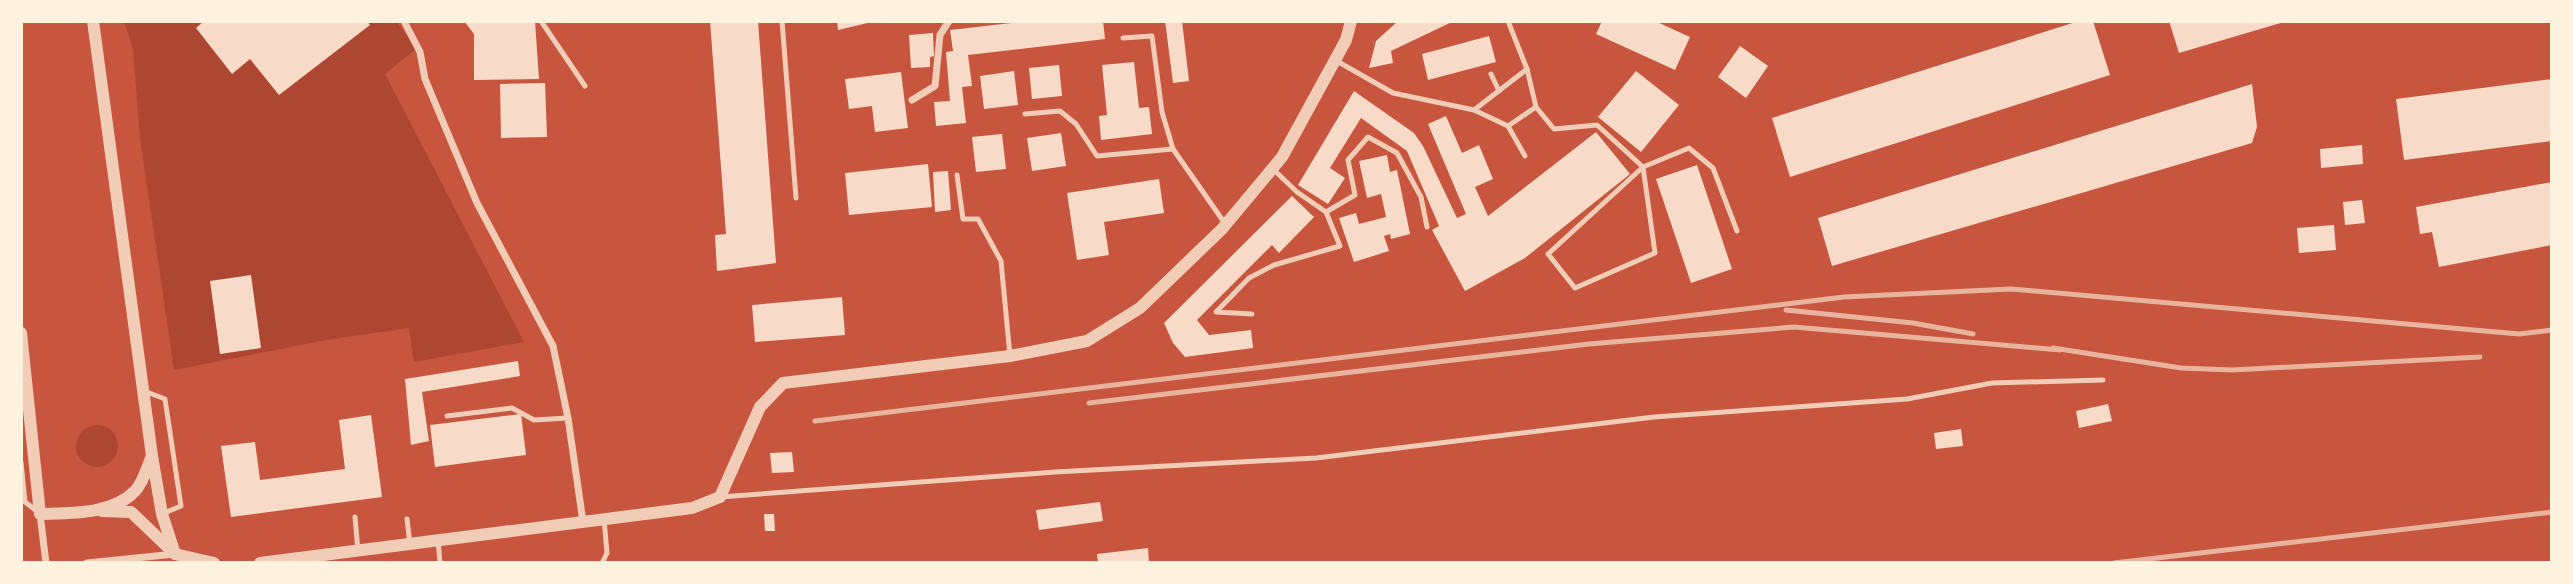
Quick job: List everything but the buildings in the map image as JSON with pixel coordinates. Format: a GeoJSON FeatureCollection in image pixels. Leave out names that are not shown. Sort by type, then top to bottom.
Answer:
{"type":"FeatureCollection","features":[{"type":"Feature","properties":{"kind":"street"},"geometry":{"type":"LineString","coordinates":[[93,21],[152,456],[162,514],[175,554]]}},
{"type":"Feature","properties":{"kind":"street"},"geometry":{"type":"LineString","coordinates":[[912,100],[935,86],[940,35],[950,21]]}},
{"type":"Feature","properties":{"kind":"street"},"geometry":{"type":"LineString","coordinates":[[261,563],[307,560],[438,540],[692,508],[720,497],[760,407],[783,383],[1010,356],[1087,341],[1140,307],[1226,225],[1273,169],[1346,40],[1351,21]]}},
{"type":"Feature","properties":{"kind":"street"},"geometry":{"type":"LineString","coordinates":[[406,22],[420,52],[429,89],[477,203],[553,346],[568,418],[583,523]]}},
{"type":"Feature","properties":{"kind":"street"},"geometry":{"type":"LineString","coordinates":[[21,333],[46,563]]}},
{"type":"Feature","properties":{"kind":"street"},"geometry":{"type":"LineString","coordinates":[[93,511],[125,500],[137,489],[152,456]]}},
{"type":"Feature","properties":{"kind":"street"},"geometry":{"type":"LineString","coordinates":[[40,514],[131,512],[175,554]]}},
{"type":"Feature","properties":{"kind":"street"},"geometry":{"type":"LineString","coordinates":[[87,563],[175,554],[214,563]]}},
{"type":"Feature","properties":{"kind":"lane"},"geometry":{"type":"LineString","coordinates":[[541,21],[585,86]]}},
{"type":"Feature","properties":{"kind":"lane"},"geometry":{"type":"LineString","coordinates":[[782,21],[796,198]]}},
{"type":"Feature","properties":{"kind":"lane"},"geometry":{"type":"LineString","coordinates":[[1508,21],[1527,69],[1536,107],[1554,129],[1597,125],[1643,167],[1656,253],[1575,288],[1548,254],[1643,167],[1689,148],[1713,168],[1737,231]]}},
{"type":"Feature","properties":{"kind":"lane"},"geometry":{"type":"LineString","coordinates":[[1123,38],[1152,36],[1162,112],[1173,149],[1226,225]]}},
{"type":"Feature","properties":{"kind":"lane"},"geometry":{"type":"LineString","coordinates":[[1335,60],[1393,93],[1474,110],[1508,125],[1525,156]]}},
{"type":"Feature","properties":{"kind":"lane"},"geometry":{"type":"LineString","coordinates":[[1474,110],[1527,69]]}},
{"type":"Feature","properties":{"kind":"lane"},"geometry":{"type":"LineString","coordinates":[[1491,74],[1499,91]]}},
{"type":"Feature","properties":{"kind":"lane"},"geometry":{"type":"LineString","coordinates":[[1508,125],[1536,107]]}},
{"type":"Feature","properties":{"kind":"lane"},"geometry":{"type":"LineString","coordinates":[[1025,114],[1060,111],[1076,124],[1097,156],[1173,149]]}},
{"type":"Feature","properties":{"kind":"lane"},"geometry":{"type":"LineString","coordinates":[[1326,212],[1355,195],[1349,160],[1368,137],[1397,153],[1421,197],[1427,227]]}},
{"type":"Feature","properties":{"kind":"lane"},"geometry":{"type":"LineString","coordinates":[[1252,314],[1216,312],[1249,278],[1266,269],[1340,246],[1326,212],[1297,192],[1273,169]]}},
{"type":"Feature","properties":{"kind":"lane"},"geometry":{"type":"LineString","coordinates":[[957,175],[963,219],[978,219],[1000,261],[1010,356]]}},
{"type":"Feature","properties":{"kind":"lane"},"geometry":{"type":"LineString","coordinates":[[720,497],[1055,472],[1316,458],[1654,418],[1907,399],[1992,383],[2103,380]]}},
{"type":"Feature","properties":{"kind":"lane"},"geometry":{"type":"LineString","coordinates":[[143,390],[165,399],[181,506],[162,514]]}},
{"type":"Feature","properties":{"kind":"lane"},"geometry":{"type":"LineString","coordinates":[[447,416],[512,408],[534,419],[568,418]]}},
{"type":"Feature","properties":{"kind":"lane"},"geometry":{"type":"LineString","coordinates":[[21,420],[30,409]]}},
{"type":"Feature","properties":{"kind":"lane"},"geometry":{"type":"LineString","coordinates":[[21,462],[25,502],[40,514]]}},
{"type":"Feature","properties":{"kind":"lane"},"geometry":{"type":"LineString","coordinates":[[355,517],[358,551]]}},
{"type":"Feature","properties":{"kind":"lane"},"geometry":{"type":"LineString","coordinates":[[407,519],[410,544]]}},
{"type":"Feature","properties":{"kind":"lane"},"geometry":{"type":"LineString","coordinates":[[602,563],[607,553],[604,519]]}},
{"type":"Feature","properties":{"kind":"lane"},"geometry":{"type":"LineString","coordinates":[[438,540],[440,563]]}},
{"type":"Feature","properties":{"kind":"shaded area"},"geometry":{"type":"Polygon","coordinates":[[[124,21],[396,21],[416,49],[385,74],[524,342],[414,362],[409,328],[326,340],[174,370],[140,138],[133,49],[124,21]]]}},
{"type":"Feature","properties":{"kind":"shaded area"},"geometry":{"type":"Polygon","coordinates":[[[97,425],[112,431],[118,446],[112,461],[97,467],[82,461],[76,446],[82,431],[97,425]]]}},
{"type":"Feature","properties":{"kind":"railway"},"geometry":{"type":"LineString","coordinates":[[815,421],[1844,297],[2011,289],[2519,334],[2552,330]]}},
{"type":"Feature","properties":{"kind":"railway"},"geometry":{"type":"LineString","coordinates":[[1786,310],[1913,323],[1973,334]]}},
{"type":"Feature","properties":{"kind":"railway"},"geometry":{"type":"LineString","coordinates":[[1089,403],[1589,344],[1794,327],[2060,350]]}},
{"type":"Feature","properties":{"kind":"railway"},"geometry":{"type":"LineString","coordinates":[[2053,348],[2181,368],[2232,370],[2480,357]]}},
{"type":"Feature","properties":{"kind":"railway"},"geometry":{"type":"LineString","coordinates":[[2114,563],[2552,512]]}}]}
